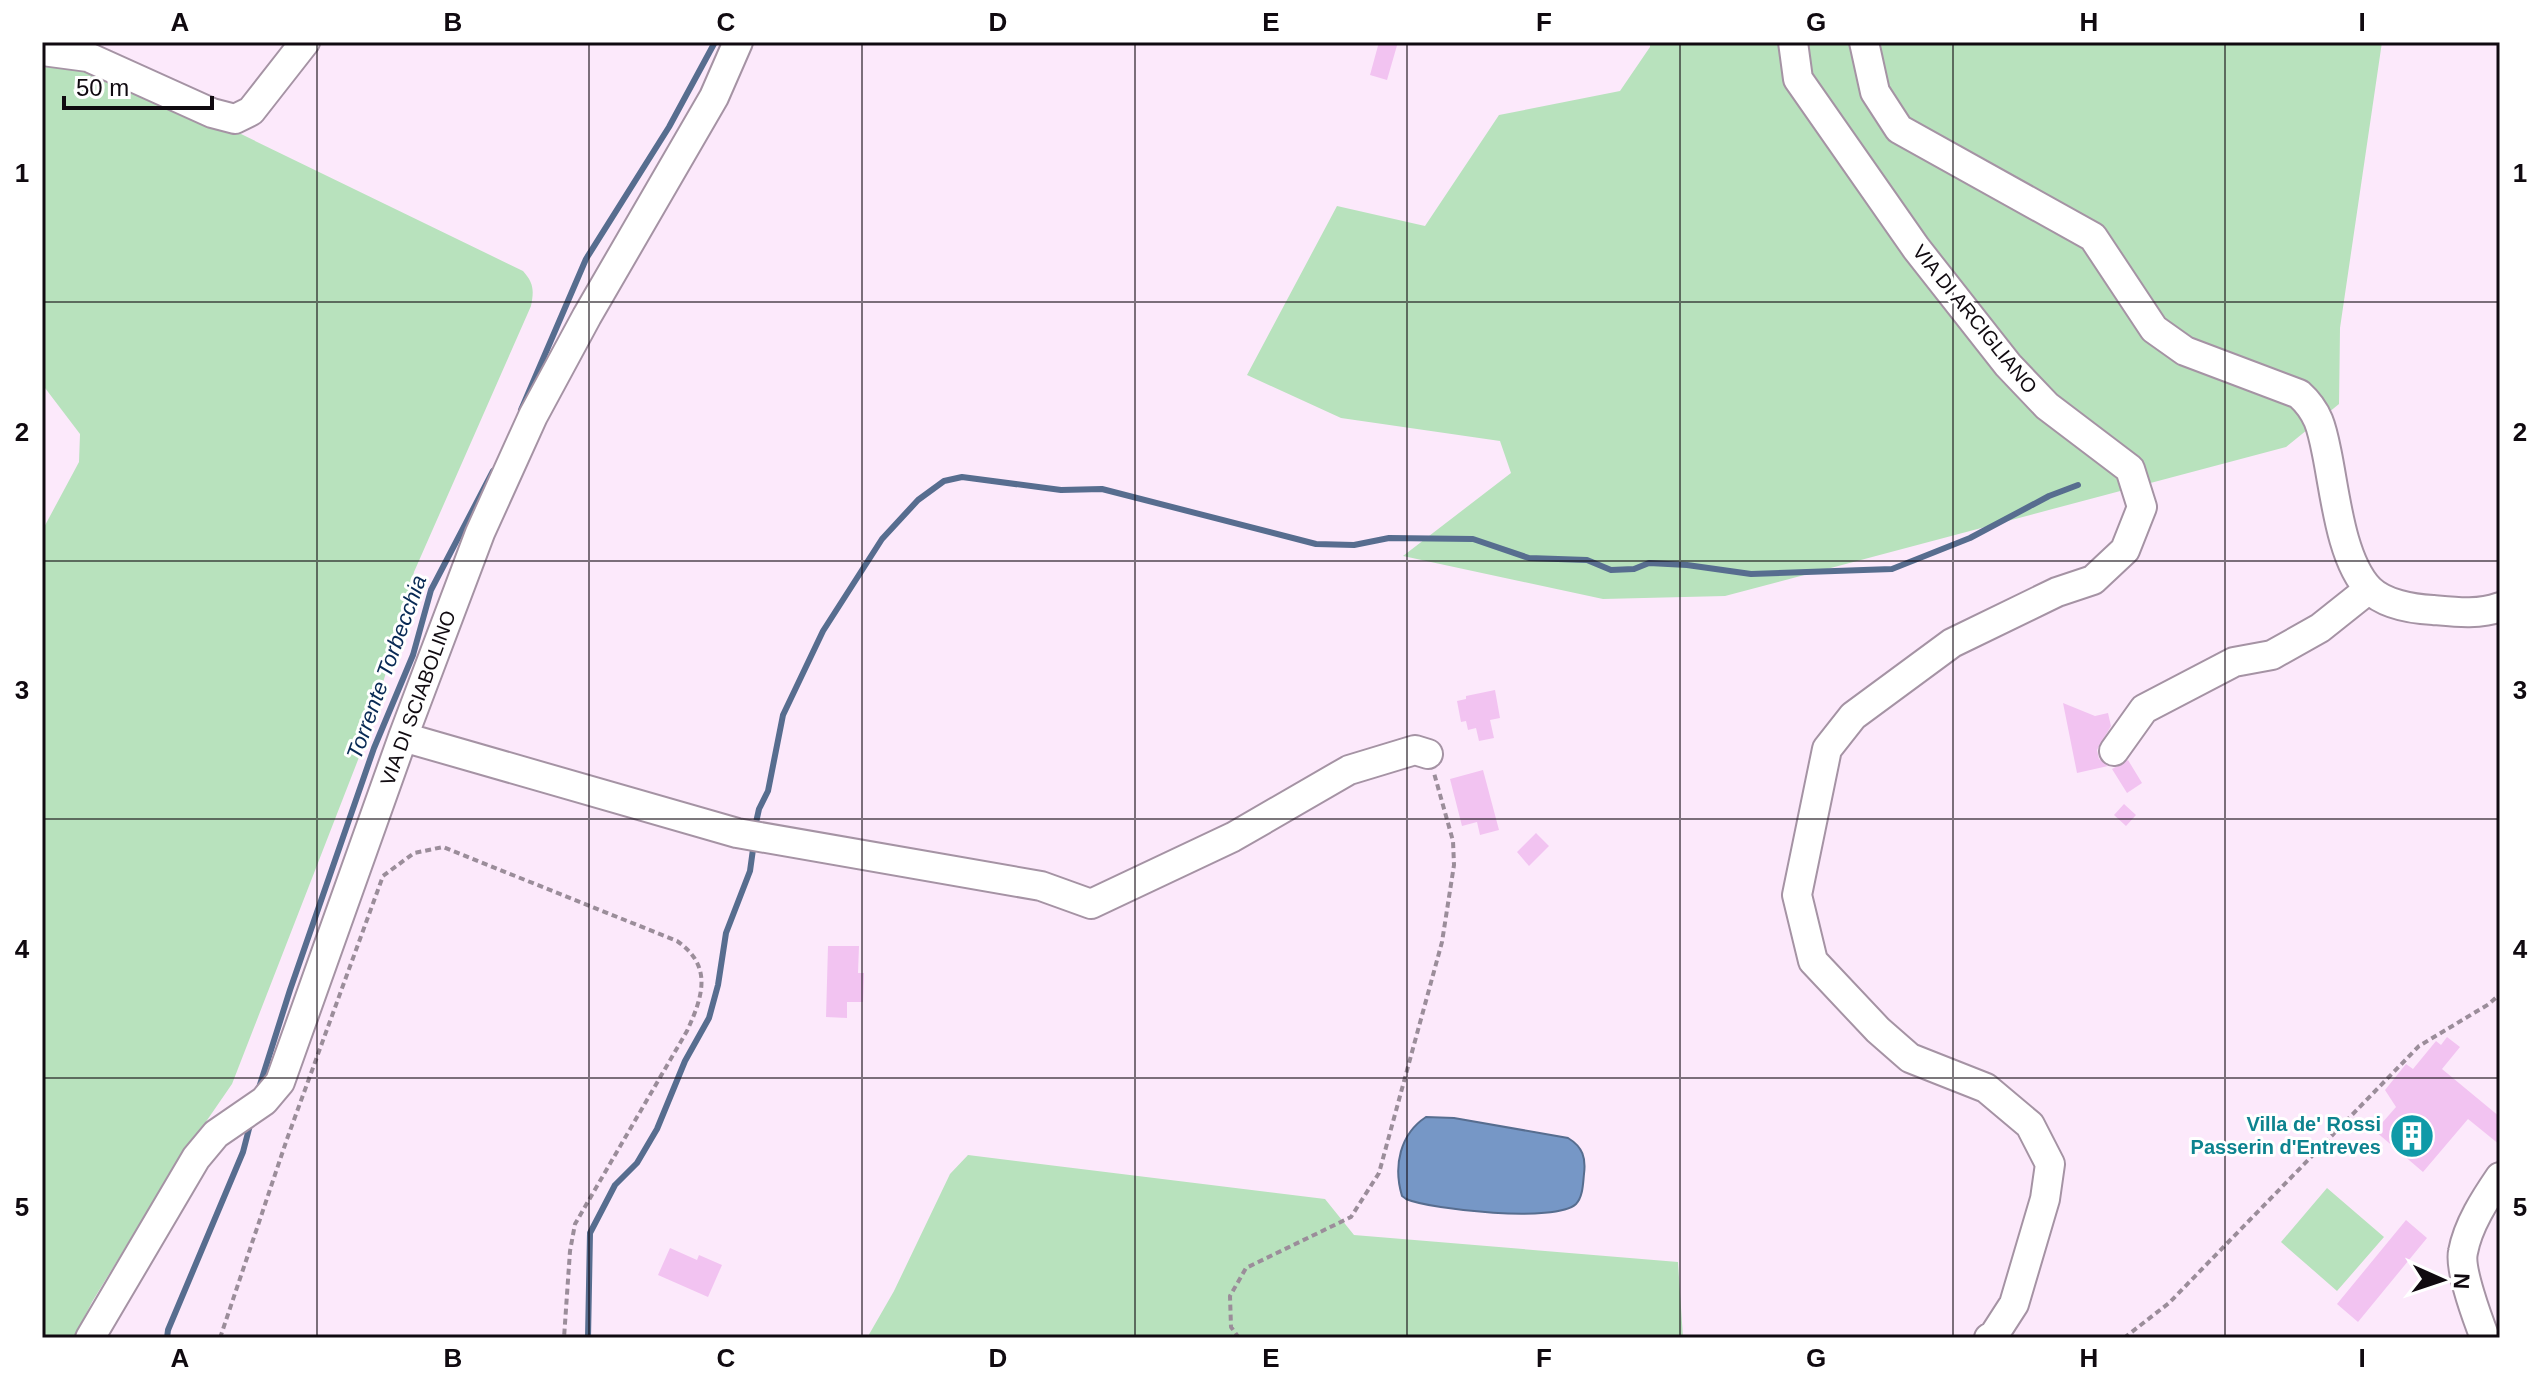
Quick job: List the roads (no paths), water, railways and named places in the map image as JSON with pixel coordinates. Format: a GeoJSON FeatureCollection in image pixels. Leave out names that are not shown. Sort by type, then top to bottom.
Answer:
{"type":"FeatureCollection","features":[{"type":"Feature","properties":{"kind":"street"},"geometry":{"type":"LineString","coordinates":[[45,49],[88,57],[212,113],[235,119],[251,111],[305,42]]}},
{"type":"Feature","properties":{"kind":"street","name":"VIA DI SCIABOLINO"},"geometry":{"type":"LineString","coordinates":[[90,1338],[196,1158],[216,1134],[264,1101],[286,1070],[403,737],[480,533],[518,446],[587,316],[714,97],[738,42]]}},
{"type":"Feature","properties":{"kind":"street","name":"VIA DI ARCIGLIANO"},"geometry":{"type":"LineString","coordinates":[[1793,42],[1798,79],[1916,248],[2008,365],[2047,406],[2130,469],[2142,507],[2125,550],[2093,580],[2057,592],[1952,643],[1853,716],[1827,749],[1797,895],[1813,961],[1878,1030],[1910,1058],[1986,1088],[2030,1125],[2050,1164],[2045,1199],[2014,1304],[1989,1338]]}},
{"type":"Feature","properties":{"kind":"street"},"geometry":{"type":"LineString","coordinates":[[1864,42],[1875,92],[1899,129],[2093,237],[2154,329],[2185,351],[2299,394],[2312,406],[2322,429],[2349,555],[2369,589],[2385,599],[2414,609],[2464,613],[2500,607]]}},
{"type":"Feature","properties":{"kind":"street"},"geometry":{"type":"LineString","coordinates":[[2114,751],[2144,709],[2234,662],[2272,655],[2320,628],[2369,589]]}},
{"type":"Feature","properties":{"kind":"street"},"geometry":{"type":"LineString","coordinates":[[403,737],[737,833],[1041,886],[1091,904],[1233,837],[1349,770],[1415,750],[1428,754]]}},
{"type":"Feature","properties":{"kind":"street"},"geometry":{"type":"LineString","coordinates":[[2485,1338],[2474,1311],[2462,1254],[2481,1205],[2500,1177]]}},
{"type":"Feature","properties":{"kind":"water"},"geometry":{"type":"Polygon","coordinates":[[[1426,1117],[1454,1118],[1568,1138],[1577,1145],[1584,1158],[1583,1186],[1578,1201],[1564,1210],[1520,1214],[1441,1207],[1406,1199],[1399,1185],[1401,1152],[1410,1132],[1426,1117]]]}},
{"type":"Feature","properties":{"kind":"waterway","name":"Torrente Torbecchia"},"geometry":{"type":"LineString","coordinates":[[521,410],[586,259],[669,127],[715,42]]}},
{"type":"Feature","properties":{"kind":"waterway","name":"Torrente Torbecchia"},"geometry":{"type":"LineString","coordinates":[[258,1091],[374,748],[413,655],[431,590],[493,471]]}},
{"type":"Feature","properties":{"kind":"waterway"},"geometry":{"type":"LineString","coordinates":[[755,827],[768,791],[783,715],[823,631],[882,539],[918,500],[944,481],[962,477],[1061,490],[1102,489],[1316,544],[1354,545],[1389,538],[1473,539],[1529,558],[1587,560],[1611,570],[1634,569],[1649,563],[1751,574],[1892,569],[1970,538],[2049,496],[2078,485]]}},
{"type":"Feature","properties":{"kind":"waterway"},"geometry":{"type":"LineString","coordinates":[[588,1338],[590,1233],[615,1185],[637,1163],[657,1129],[685,1061],[709,1018],[726,933],[750,871],[754,842]]}},
{"type":"Feature","properties":{"kind":"waterway","name":"Torrente Torbecchia"},"geometry":{"type":"LineString","coordinates":[[167,1338],[243,1152],[251,1121]]}},
{"type":"Feature","properties":{"kind":"place","name":"Villa de' Rossi Passerin d'Entreves"},"geometry":{"type":"Point","coordinates":[2412,1136]}}]}
